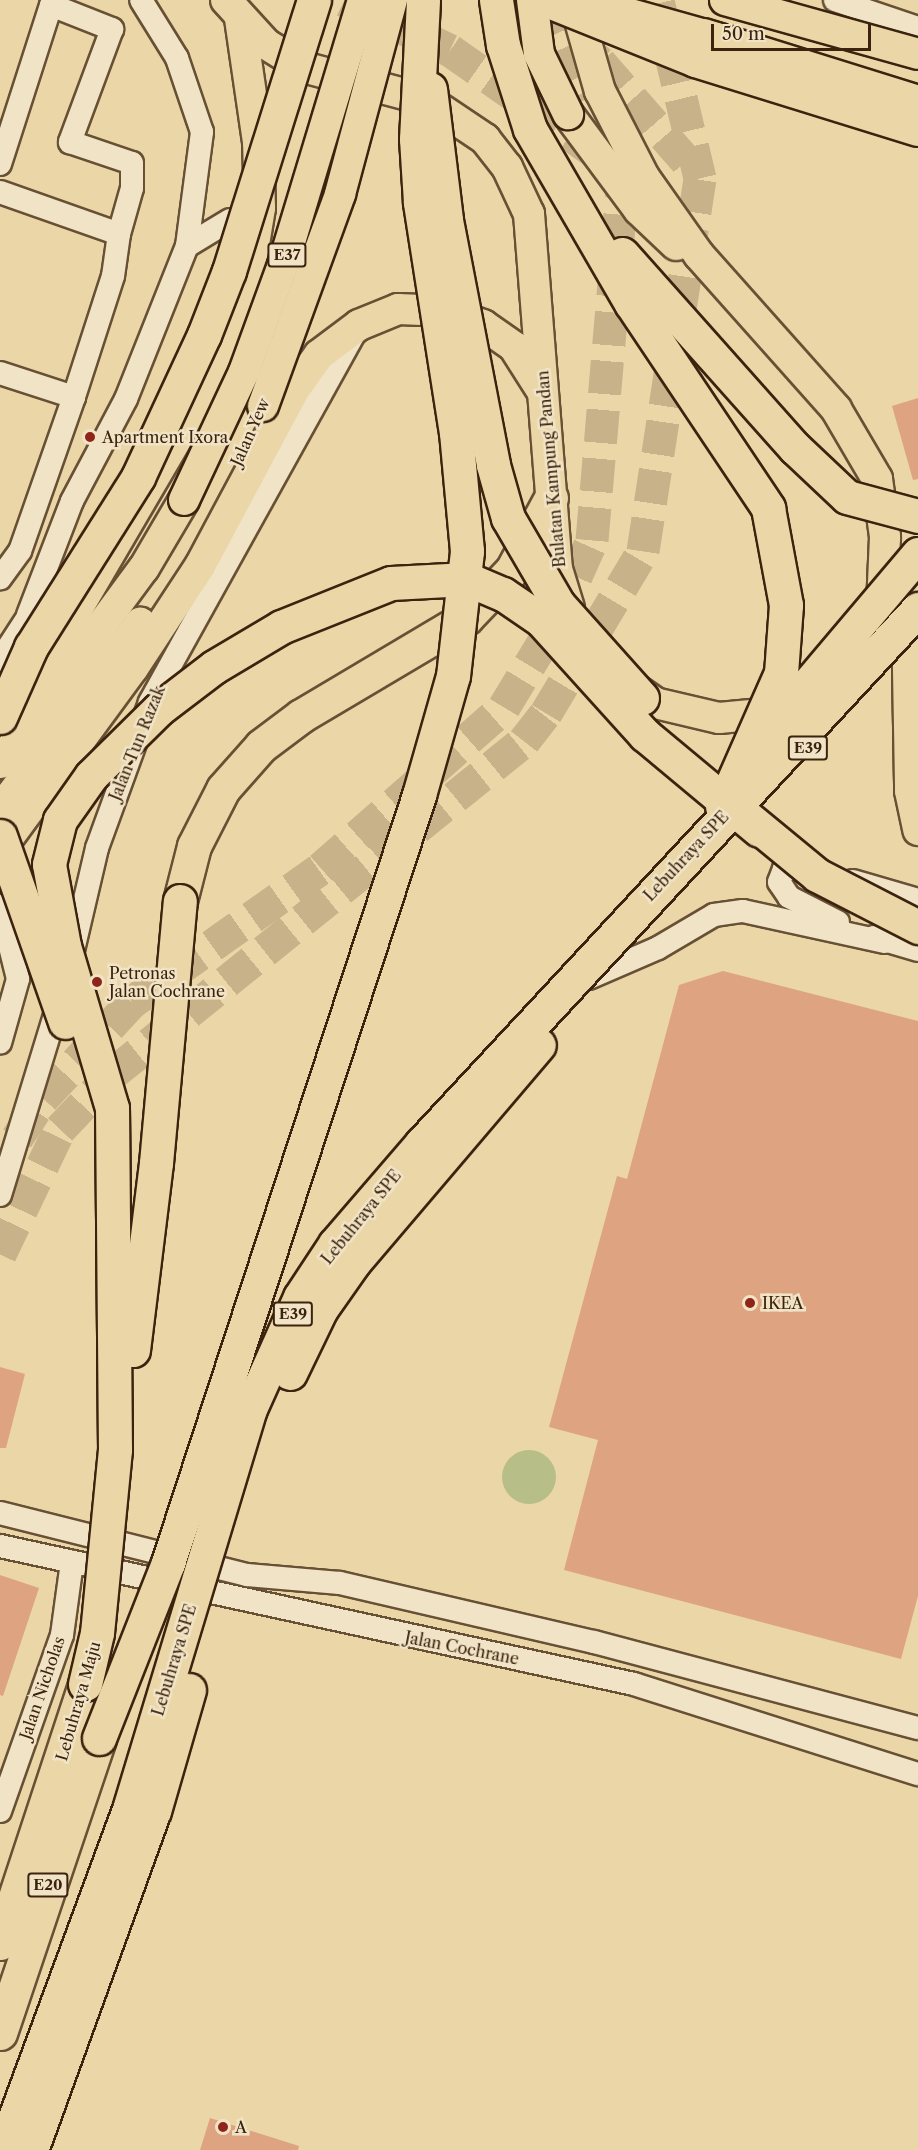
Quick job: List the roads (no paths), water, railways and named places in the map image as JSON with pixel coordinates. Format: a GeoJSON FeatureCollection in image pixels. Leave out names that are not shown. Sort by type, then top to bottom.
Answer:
{"type":"FeatureCollection","features":[{"type":"Feature","properties":{"kind":"highway"},"geometry":{"type":"LineString","coordinates":[[0,717],[31,647],[138,477],[204,335],[229,271],[314,0]]}},
{"type":"Feature","properties":{"kind":"highway"},"geometry":{"type":"LineString","coordinates":[[168,1563],[419,795],[453,676],[466,551],[456,433],[420,202],[416,139],[423,0]]}},
{"type":"Feature","properties":{"kind":"highway"},"geometry":{"type":"LineString","coordinates":[[496,0],[503,45],[530,129],[625,293],[768,508],[786,605],[781,673],[692,867]]}},
{"type":"Feature","properties":{"kind":"highway"},"geometry":{"type":"LineString","coordinates":[[546,0],[695,60],[918,129]]}},
{"type":"Feature","properties":{"kind":"highway"},"geometry":{"type":"LineString","coordinates":[[704,35],[918,102]]}},
{"type":"Feature","properties":{"kind":"highway"},"geometry":{"type":"LineString","coordinates":[[420,41],[438,123],[457,278],[493,465],[508,518],[558,604],[759,830]]}},
{"type":"Feature","properties":{"kind":"highway"},"geometry":{"type":"LineString","coordinates":[[530,129],[642,281],[795,448],[847,497],[918,516]]}},
{"type":"Feature","properties":{"kind":"highway"},"geometry":{"type":"LineString","coordinates":[[115,1450],[129,1388],[156,1163],[180,901],[194,846],[223,789],[261,746],[301,716],[466,618],[512,570],[551,498]]}},
{"type":"Feature","properties":{"kind":"highway"},"geometry":{"type":"LineString","coordinates":[[550,1000],[743,760],[918,554]]}},
{"type":"Feature","properties":{"kind":"highway"},"geometry":{"type":"LineString","coordinates":[[115,1450],[117,1332],[110,1192],[112,1108],[64,946],[51,884],[52,846],[60,820],[110,754],[159,709],[214,667],[281,627],[391,583],[467,579],[503,594],[541,621],[645,735],[759,830],[818,875],[918,927]]}},
{"type":"Feature","properties":{"kind":"highway","name":"Lebuhraya SPE"},"geometry":{"type":"LineString","coordinates":[[31,2150],[154,1811],[268,1415],[321,1309],[354,1262],[692,867],[915,613]]}},
{"type":"Feature","properties":{"kind":"highway","name":"Lebuhraya SPE"},"geometry":{"type":"LineString","coordinates":[[3,2150],[130,1806],[249,1411],[300,1297],[335,1244],[550,1000],[915,613]]}},
{"type":"Feature","properties":{"kind":"highway"},"geometry":{"type":"LineString","coordinates":[[168,1563],[201,1509],[278,1346],[333,1261],[395,1180],[692,867],[855,670]]}},
{"type":"Feature","properties":{"kind":"highway"},"geometry":{"type":"LineString","coordinates":[[0,836],[64,1019],[110,1192]]}},
{"type":"Feature","properties":{"kind":"highway","name":"Lebuhraya Maju"},"geometry":{"type":"LineString","coordinates":[[0,1942],[87,1674],[98,1622],[115,1450]]}},
{"type":"Feature","properties":{"kind":"highway","name":"Lebuhraya Maju"},"geometry":{"type":"LineString","coordinates":[[0,2033],[80,1785],[168,1563]]}},
{"type":"Feature","properties":{"kind":"main road","name":"Jalan Yew"},"geometry":{"type":"LineString","coordinates":[[0,763],[144,568],[217,434],[284,265],[363,0]]}},
{"type":"Feature","properties":{"kind":"main road","name":"Jalan Yew"},"geometry":{"type":"LineString","coordinates":[[0,810],[171,581],[212,514],[263,406],[309,286],[340,194],[392,0]]}},
{"type":"Feature","properties":{"kind":"main road"},"geometry":{"type":"LineString","coordinates":[[532,0],[539,54],[568,114],[639,210],[771,336]]}},
{"type":"Feature","properties":{"kind":"main road","name":"Bulatan Kampung Pandan"},"geometry":{"type":"LineString","coordinates":[[230,5],[266,44],[303,67],[427,100],[485,139],[507,167],[529,214],[557,569],[574,622],[606,668],[655,703],[719,718],[781,713],[818,697],[855,670],[880,618],[886,577],[877,479],[836,409],[699,255],[644,177],[600,91],[574,0]]}},
{"type":"Feature","properties":{"kind":"main road"},"geometry":{"type":"LineString","coordinates":[[580,0],[704,35],[918,90]]}},
{"type":"Feature","properties":{"kind":"main road"},"geometry":{"type":"LineString","coordinates":[[724,0],[918,54]]}},
{"type":"Feature","properties":{"kind":"main road"},"geometry":{"type":"LineString","coordinates":[[0,717],[65,630],[179,435],[220,354],[250,269],[260,208],[258,142],[230,5]]}},
{"type":"Feature","properties":{"kind":"main road"},"geometry":{"type":"LineString","coordinates":[[0,849],[133,668],[200,566],[294,390],[320,355],[359,325],[398,309],[446,311],[483,325],[514,346],[543,394]]}},
{"type":"Feature","properties":{"kind":"main road"},"geometry":{"type":"LineString","coordinates":[[855,670],[915,613]]}},
{"type":"Feature","properties":{"kind":"main road"},"geometry":{"type":"LineString","coordinates":[[915,613],[910,791],[918,830]]}},
{"type":"Feature","properties":{"kind":"street"},"geometry":{"type":"LineString","coordinates":[[28,615],[72,501],[126,399],[187,246],[202,132],[177,58],[141,0]]}},
{"type":"Feature","properties":{"kind":"street"},"geometry":{"type":"LineString","coordinates":[[835,0],[918,28]]}},
{"type":"Feature","properties":{"kind":"street"},"geometry":{"type":"LineString","coordinates":[[0,164],[51,5],[112,29],[70,142],[132,163],[132,188],[118,234],[113,276],[74,397],[20,551],[0,579]]}},
{"type":"Feature","properties":{"kind":"street"},"geometry":{"type":"LineString","coordinates":[[0,660],[28,615],[99,514],[154,411],[230,220],[258,142]]}},
{"type":"Feature","properties":{"kind":"street"},"geometry":{"type":"LineString","coordinates":[[0,192],[118,234]]}},
{"type":"Feature","properties":{"kind":"street"},"geometry":{"type":"LineString","coordinates":[[187,246],[230,220]]}},
{"type":"Feature","properties":{"kind":"street","name":"Jalan Tun Razak"},"geometry":{"type":"LineString","coordinates":[[0,1195],[69,968],[97,848],[150,702],[359,325]]}},
{"type":"Feature","properties":{"kind":"street"},"geometry":{"type":"LineString","coordinates":[[0,373],[74,397]]}},
{"type":"Feature","properties":{"kind":"street"},"geometry":{"type":"LineString","coordinates":[[885,942],[789,897],[779,882],[784,868],[801,866],[918,900]]}},
{"type":"Feature","properties":{"kind":"street"},"geometry":{"type":"LineString","coordinates":[[0,906],[18,979],[0,1043]]}},
{"type":"Feature","properties":{"kind":"street"},"geometry":{"type":"LineString","coordinates":[[589,978],[658,948],[695,924],[734,912],[771,914],[918,950]]}},
{"type":"Feature","properties":{"kind":"street","name":"Jalan Cochrane"},"geometry":{"type":"LineString","coordinates":[[0,1513],[247,1575],[340,1583],[594,1642],[918,1728]]}},
{"type":"Feature","properties":{"kind":"street","name":"Jalan Cochrane"},"geometry":{"type":"LineString","coordinates":[[0,1546],[634,1684],[918,1774]]}},
{"type":"Feature","properties":{"kind":"street","name":"Jalan Nicholas"},"geometry":{"type":"LineString","coordinates":[[0,1811],[62,1635],[72,1562]]}},
{"type":"Feature","properties":{"kind":"tunnel"},"geometry":{"type":"LineString","coordinates":[[344,0],[450,50],[595,152]]}},
{"type":"Feature","properties":{"kind":"tunnel"},"geometry":{"type":"LineString","coordinates":[[550,0],[592,96]]}},
{"type":"Feature","properties":{"kind":"tunnel"},"geometry":{"type":"LineString","coordinates":[[0,1254],[60,1129],[112,1074],[524,741],[546,713],[643,551],[700,178],[658,0]]}},
{"type":"Feature","properties":{"kind":"tunnel"},"geometry":{"type":"LineString","coordinates":[[578,43],[600,62],[697,173]]}},
{"type":"Feature","properties":{"kind":"tunnel"},"geometry":{"type":"LineString","coordinates":[[17,1138],[43,1098],[132,1002],[321,868],[504,707],[556,621],[592,540],[624,168]]}},
{"type":"Feature","properties":{"kind":"place","name":"Apartment Ixora"},"geometry":{"type":"Point","coordinates":[90,437]}},
{"type":"Feature","properties":{"kind":"place","name":"Petronas Jalan Cochrane"},"geometry":{"type":"Point","coordinates":[97,982]}},
{"type":"Feature","properties":{"kind":"place","name":"IKEA"},"geometry":{"type":"Point","coordinates":[750,1303]}},
{"type":"Feature","properties":{"kind":"place","name":"A"},"geometry":{"type":"Point","coordinates":[223,2127]}}]}
